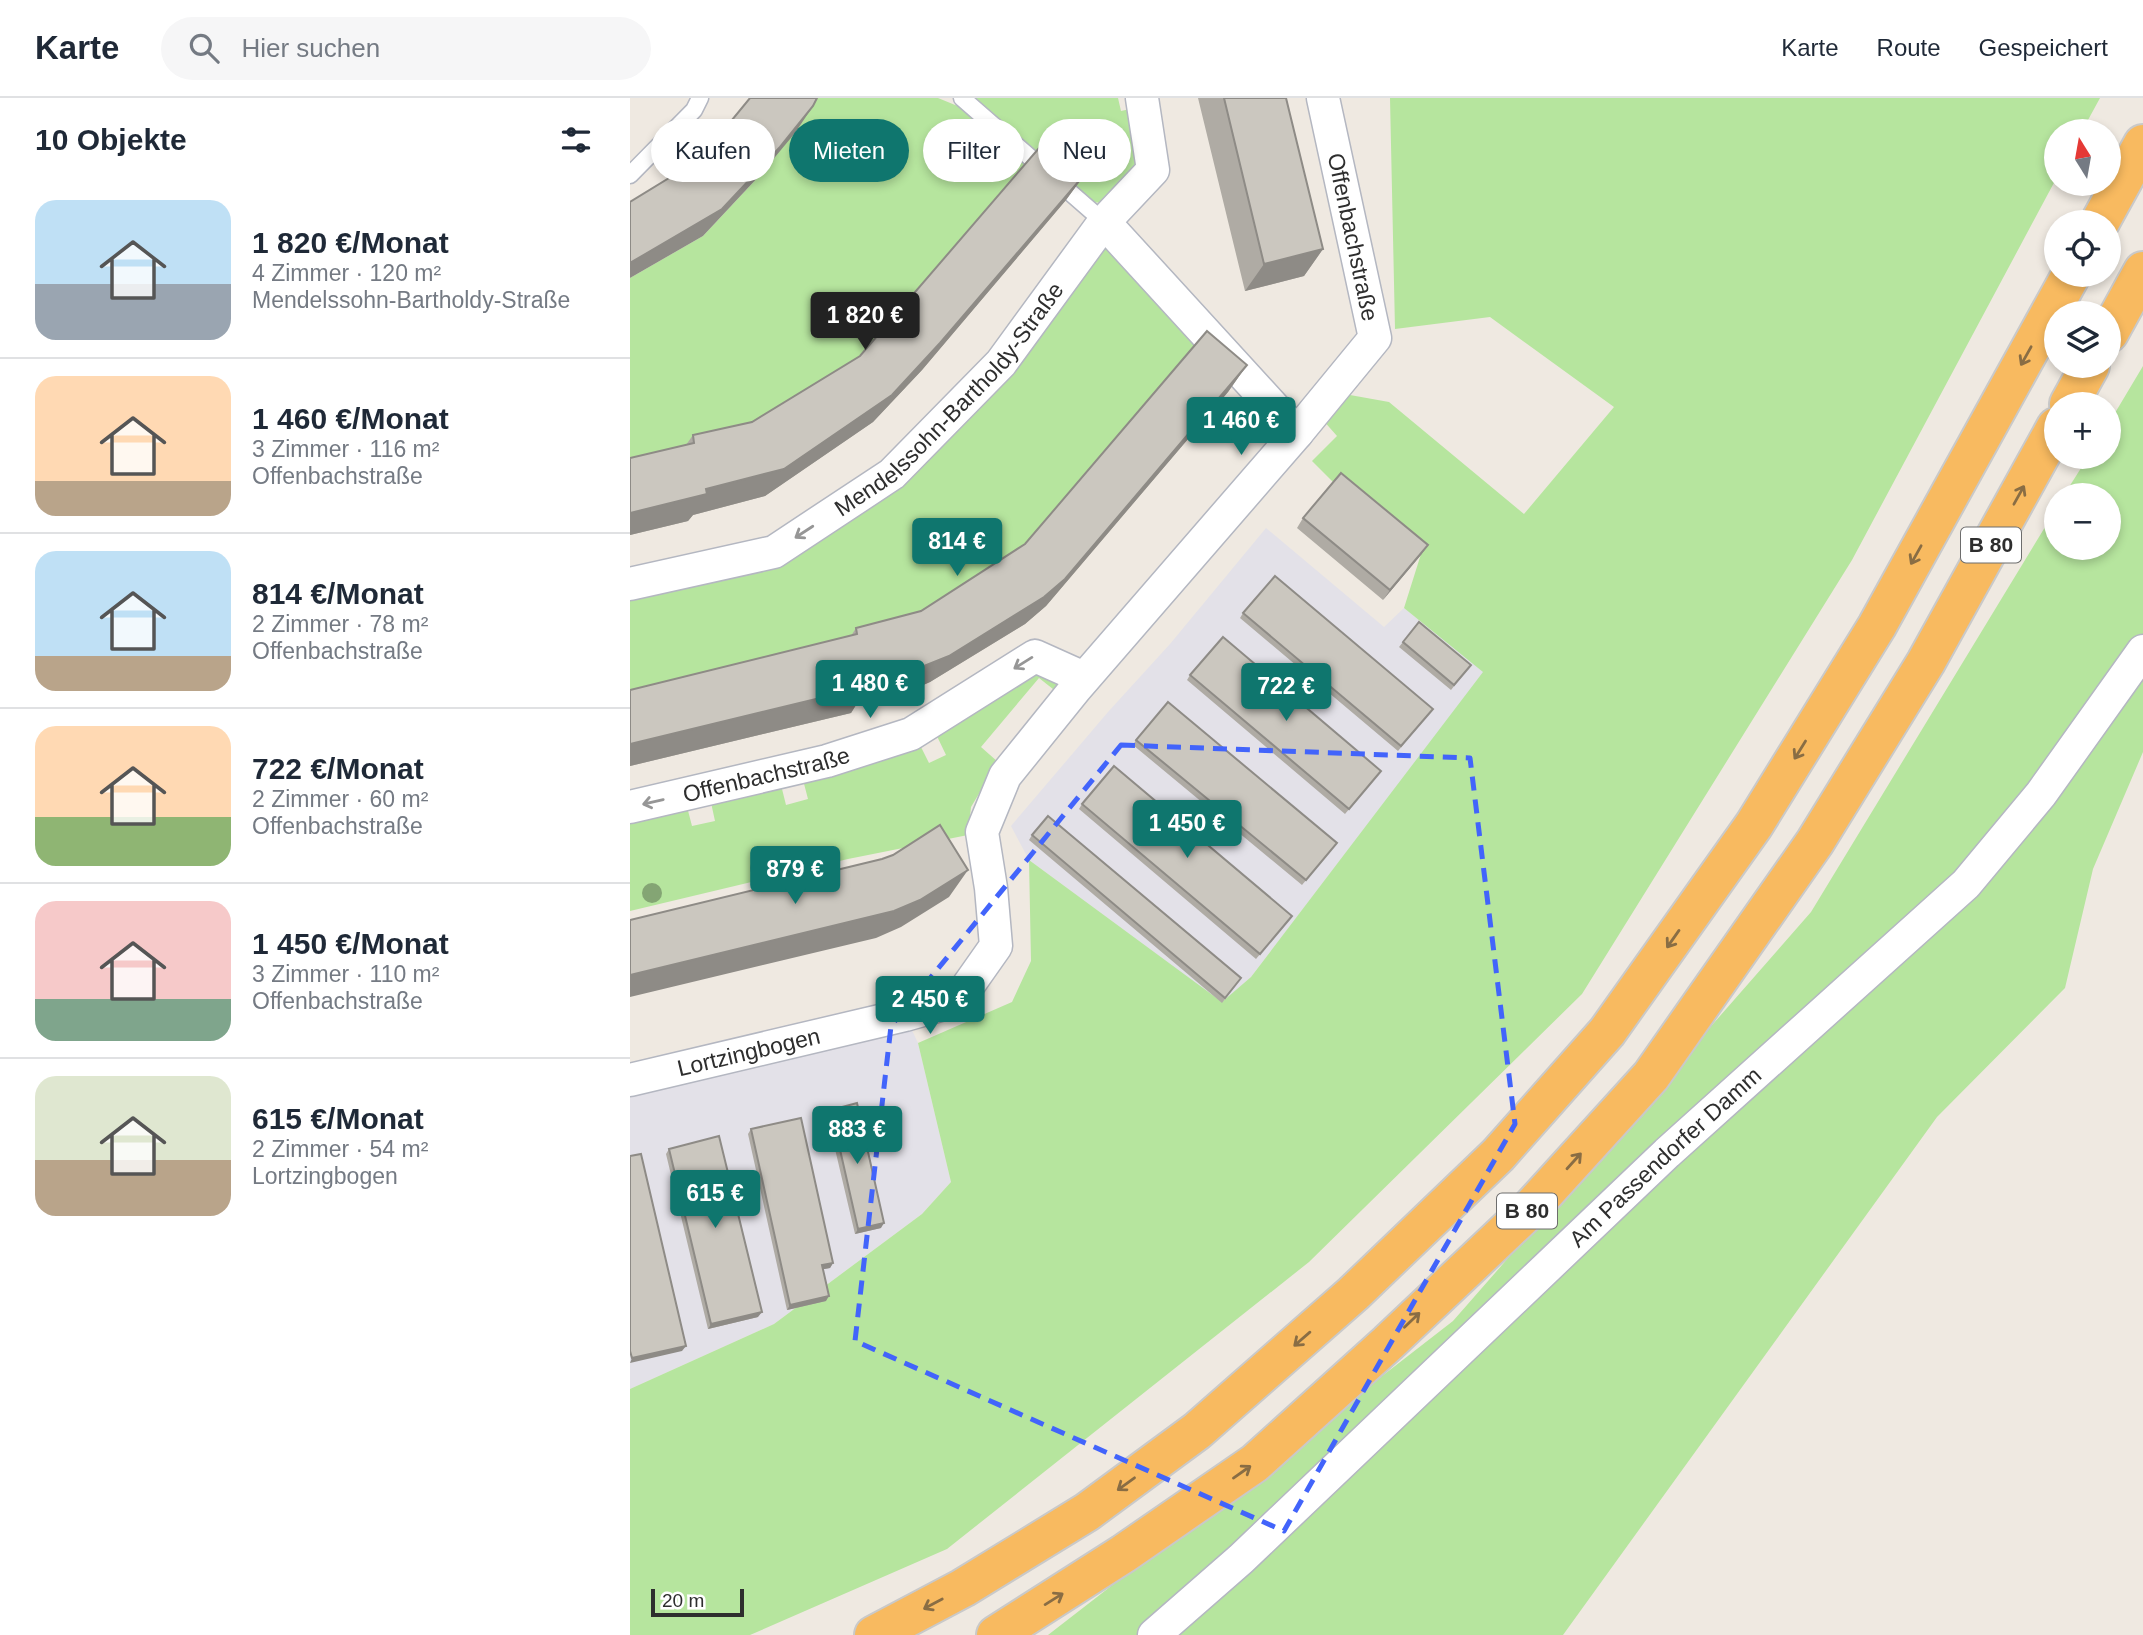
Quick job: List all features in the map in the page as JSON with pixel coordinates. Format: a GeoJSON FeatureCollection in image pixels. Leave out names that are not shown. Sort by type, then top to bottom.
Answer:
{"type":"FeatureCollection","features":[{"type":"Feature","properties":{"kind":"highway"},"geometry":{"type":"LineString","coordinates":[[2107,210],[2143,144]]}},
{"type":"Feature","properties":{"kind":"highway"},"geometry":{"type":"LineString","coordinates":[[2121,310],[2143,271]]}},
{"type":"Feature","properties":{"kind":"highway","name":"B 80"},"geometry":{"type":"LineString","coordinates":[[874,1635],[963,1588],[1087,1512],[1198,1432],[1353,1294],[1498,1155],[1607,1032],[1754,825],[1870,638],[2064,287]]}},
{"type":"Feature","properties":{"kind":"highway","name":"B 80"},"geometry":{"type":"LineString","coordinates":[[996,1635],[1123,1555],[1255,1463],[1388,1343],[1531,1208],[1651,1076],[1822,831],[1926,662],[2044,449]]}},
{"type":"Feature","properties":{"kind":"street","name":"Mendelssohn-Bartholdy-Straße"},"geometry":{"type":"LineString","coordinates":[[630,584],[774,552],[892,474],[1001,363],[1104,222],[1153,170],[1142,98]]}},
{"type":"Feature","properties":{"kind":"street","name":"Offenbachstraße"},"geometry":{"type":"LineString","coordinates":[[1006,776],[1084,678],[1297,433],[1375,338],[1323,98]]}},
{"type":"Feature","properties":{"kind":"street"},"geometry":{"type":"LineString","coordinates":[[1104,222],[1297,433]]}},
{"type":"Feature","properties":{"kind":"street","name":"Am Passendorfer Damm"},"geometry":{"type":"LineString","coordinates":[[1154,1635],[1241,1559],[1667,1153],[1966,884],[2041,794],[2143,651]]}},
{"type":"Feature","properties":{"kind":"street","name":"Offenbachstraße"},"geometry":{"type":"LineString","coordinates":[[630,807],[827,761],[911,734],[1035,656],[1084,678]]}},
{"type":"Feature","properties":{"kind":"street","name":"Lortzingbogen"},"geometry":{"type":"LineString","coordinates":[[630,1080],[905,1016],[958,1000],[996,946],[991,888],[982,832],[1006,776]]}},
{"type":"Feature","properties":{"kind":"lane"},"geometry":{"type":"LineString","coordinates":[[630,175],[694,110],[700,98]]}},
{"type":"Feature","properties":{"kind":"lane"},"geometry":{"type":"LineString","coordinates":[[962,98],[1104,222]]}},
{"type":"Feature","properties":{"kind":"highlighted area"},"geometry":{"type":"Polygon","coordinates":[[[1121,745],[1470,758],[1515,1124],[1284,1531],[855,1341],[891,1026],[1121,745]]]}},
{"type":"Feature","properties":{"kind":"shaded area"},"geometry":{"type":"Polygon","coordinates":[[[1266,528],[1384,627],[1404,608],[1484,672],[1251,977],[1222,1003],[1029,860],[1011,826],[1170,644],[1266,528]]]}},
{"type":"Feature","properties":{"kind":"shaded area"},"geometry":{"type":"Polygon","coordinates":[[[905,1015],[918,1043],[951,1182],[922,1214],[774,1324],[630,1389],[630,1080],[905,1015]]]}},
{"type":"Feature","properties":{"kind":"green space"},"geometry":{"type":"Polygon","coordinates":[[[811,98],[938,98],[960,107],[973,119],[923,119],[923,182],[1014,182],[841,383],[630,481],[630,278],[703,236],[754,182],[775,182],[775,153],[789,131],[789,182],[909,182],[909,119],[797,119],[811,98]]]}},
{"type":"Feature","properties":{"kind":"green space"},"geometry":{"type":"Polygon","coordinates":[[[971,98],[1118,98],[1121,111],[1139,107],[1143,158],[1131,171],[1131,119],[1038,119],[1038,156],[1024,144],[1024,119],[995,119],[971,98]]]}},
{"type":"Feature","properties":{"kind":"green space"},"geometry":{"type":"Polygon","coordinates":[[[1390,98],[2100,98],[2089,119],[2044,119],[2044,196],[2047,196],[1852,560],[1582,994],[1309,1262],[947,1549],[750,1635],[630,1635],[630,1389],[774,1324],[922,1214],[951,1182],[918,1043],[1012,1002],[1031,961],[1029,860],[1222,1002],[1251,977],[1483,672],[1404,608],[1421,554],[1334,483],[1312,461],[1337,436],[1322,419],[1350,395],[1389,402],[1524,514],[1614,407],[1490,317],[1395,329],[1390,98]]]}},
{"type":"Feature","properties":{"kind":"green space"},"geometry":{"type":"Polygon","coordinates":[[[1069,182],[1121,182],[1102,203],[1092,202],[1069,182]]]}},
{"type":"Feature","properties":{"kind":"green space"},"geometry":{"type":"Polygon","coordinates":[[[1104,222],[1207,335],[1004,570],[897,639],[630,710],[630,584],[774,552],[892,474],[1104,222]]]}},
{"type":"Feature","properties":{"kind":"green space"},"geometry":{"type":"Polygon","coordinates":[[[2143,366],[2143,752],[2093,869],[2065,988],[1937,1117],[1563,1635],[1048,1635],[1453,1321],[1811,912],[2044,529],[2044,560],[2121,560],[2121,483],[2072,483],[2080,469],[2121,469],[2121,403],[2143,366]]]}},
{"type":"Feature","properties":{"kind":"green space"},"geometry":{"type":"Polygon","coordinates":[[[1038,670],[1059,682],[1058,693],[1039,678],[981,747],[998,762],[971,807],[968,835],[848,859],[630,911],[630,817],[686,803],[692,826],[715,821],[710,798],[780,781],[786,805],[808,799],[802,776],[918,741],[929,763],[946,755],[935,732],[1038,670]]]}},
{"type":"Feature","properties":{"kind":"building"},"geometry":{"type":"Polygon","coordinates":[[[750,98],[817,98],[803,119],[789,119],[789,136],[775,152],[775,119],[733,119],[750,98]]]}},
{"type":"Feature","properties":{"kind":"building"},"geometry":{"type":"Polygon","coordinates":[[[1224,98],[1286,98],[1323,249],[1264,264],[1224,98]]]}},
{"type":"Feature","properties":{"kind":"building"},"geometry":{"type":"Polygon","coordinates":[[[1038,149],[1038,182],[1078,182],[892,395],[784,469],[706,489],[707,494],[630,513],[630,458],[694,443],[693,435],[752,422],[860,356],[1010,182],[1024,182],[1024,166],[1038,149]]]}},
{"type":"Feature","properties":{"kind":"building"},"geometry":{"type":"Polygon","coordinates":[[[663,182],[747,182],[722,209],[630,263],[630,202],[663,182]]]}},
{"type":"Feature","properties":{"kind":"building"},"geometry":{"type":"Polygon","coordinates":[[[1207,331],[1247,365],[1065,579],[1044,597],[949,656],[924,666],[868,680],[870,686],[630,744],[630,690],[857,634],[856,628],[921,611],[1025,544],[1207,331]]]}},
{"type":"Feature","properties":{"kind":"building"},"geometry":{"type":"Polygon","coordinates":[[[1341,473],[1428,545],[1390,590],[1303,518],[1341,473]]]}},
{"type":"Feature","properties":{"kind":"building"},"geometry":{"type":"Polygon","coordinates":[[[1275,576],[1433,709],[1401,746],[1243,613],[1275,576]]]}},
{"type":"Feature","properties":{"kind":"building"},"geometry":{"type":"Polygon","coordinates":[[[1419,622],[1471,665],[1454,685],[1403,642],[1419,622]]]}},
{"type":"Feature","properties":{"kind":"building"},"geometry":{"type":"Polygon","coordinates":[[[1223,637],[1381,771],[1349,809],[1190,675],[1223,637]]]}},
{"type":"Feature","properties":{"kind":"building"},"geometry":{"type":"Polygon","coordinates":[[[1168,702],[1337,843],[1306,880],[1136,740],[1168,702]]]}},
{"type":"Feature","properties":{"kind":"building"},"geometry":{"type":"Polygon","coordinates":[[[1114,766],[1292,916],[1260,954],[1082,804],[1114,766]]]}},
{"type":"Feature","properties":{"kind":"building"},"geometry":{"type":"Polygon","coordinates":[[[1048,816],[1241,978],[1225,998],[1032,835],[1048,816]]]}},
{"type":"Feature","properties":{"kind":"building"},"geometry":{"type":"Polygon","coordinates":[[[940,825],[968,870],[920,900],[894,911],[630,975],[630,920],[882,859],[893,855],[940,825]]]}},
{"type":"Feature","properties":{"kind":"building"},"geometry":{"type":"Polygon","coordinates":[[[857,1103],[884,1223],[858,1229],[831,1110],[857,1103]]]}},
{"type":"Feature","properties":{"kind":"building"},"geometry":{"type":"Polygon","coordinates":[[[801,1118],[833,1263],[822,1265],[829,1296],[790,1305],[751,1129],[801,1118]]]}},
{"type":"Feature","properties":{"kind":"building"},"geometry":{"type":"Polygon","coordinates":[[[719,1136],[762,1312],[711,1324],[669,1149],[719,1136]]]}},
{"type":"Feature","properties":{"kind":"building"},"geometry":{"type":"Polygon","coordinates":[[[641,1154],[686,1346],[632,1358],[630,1156],[641,1154]]]}}]}
